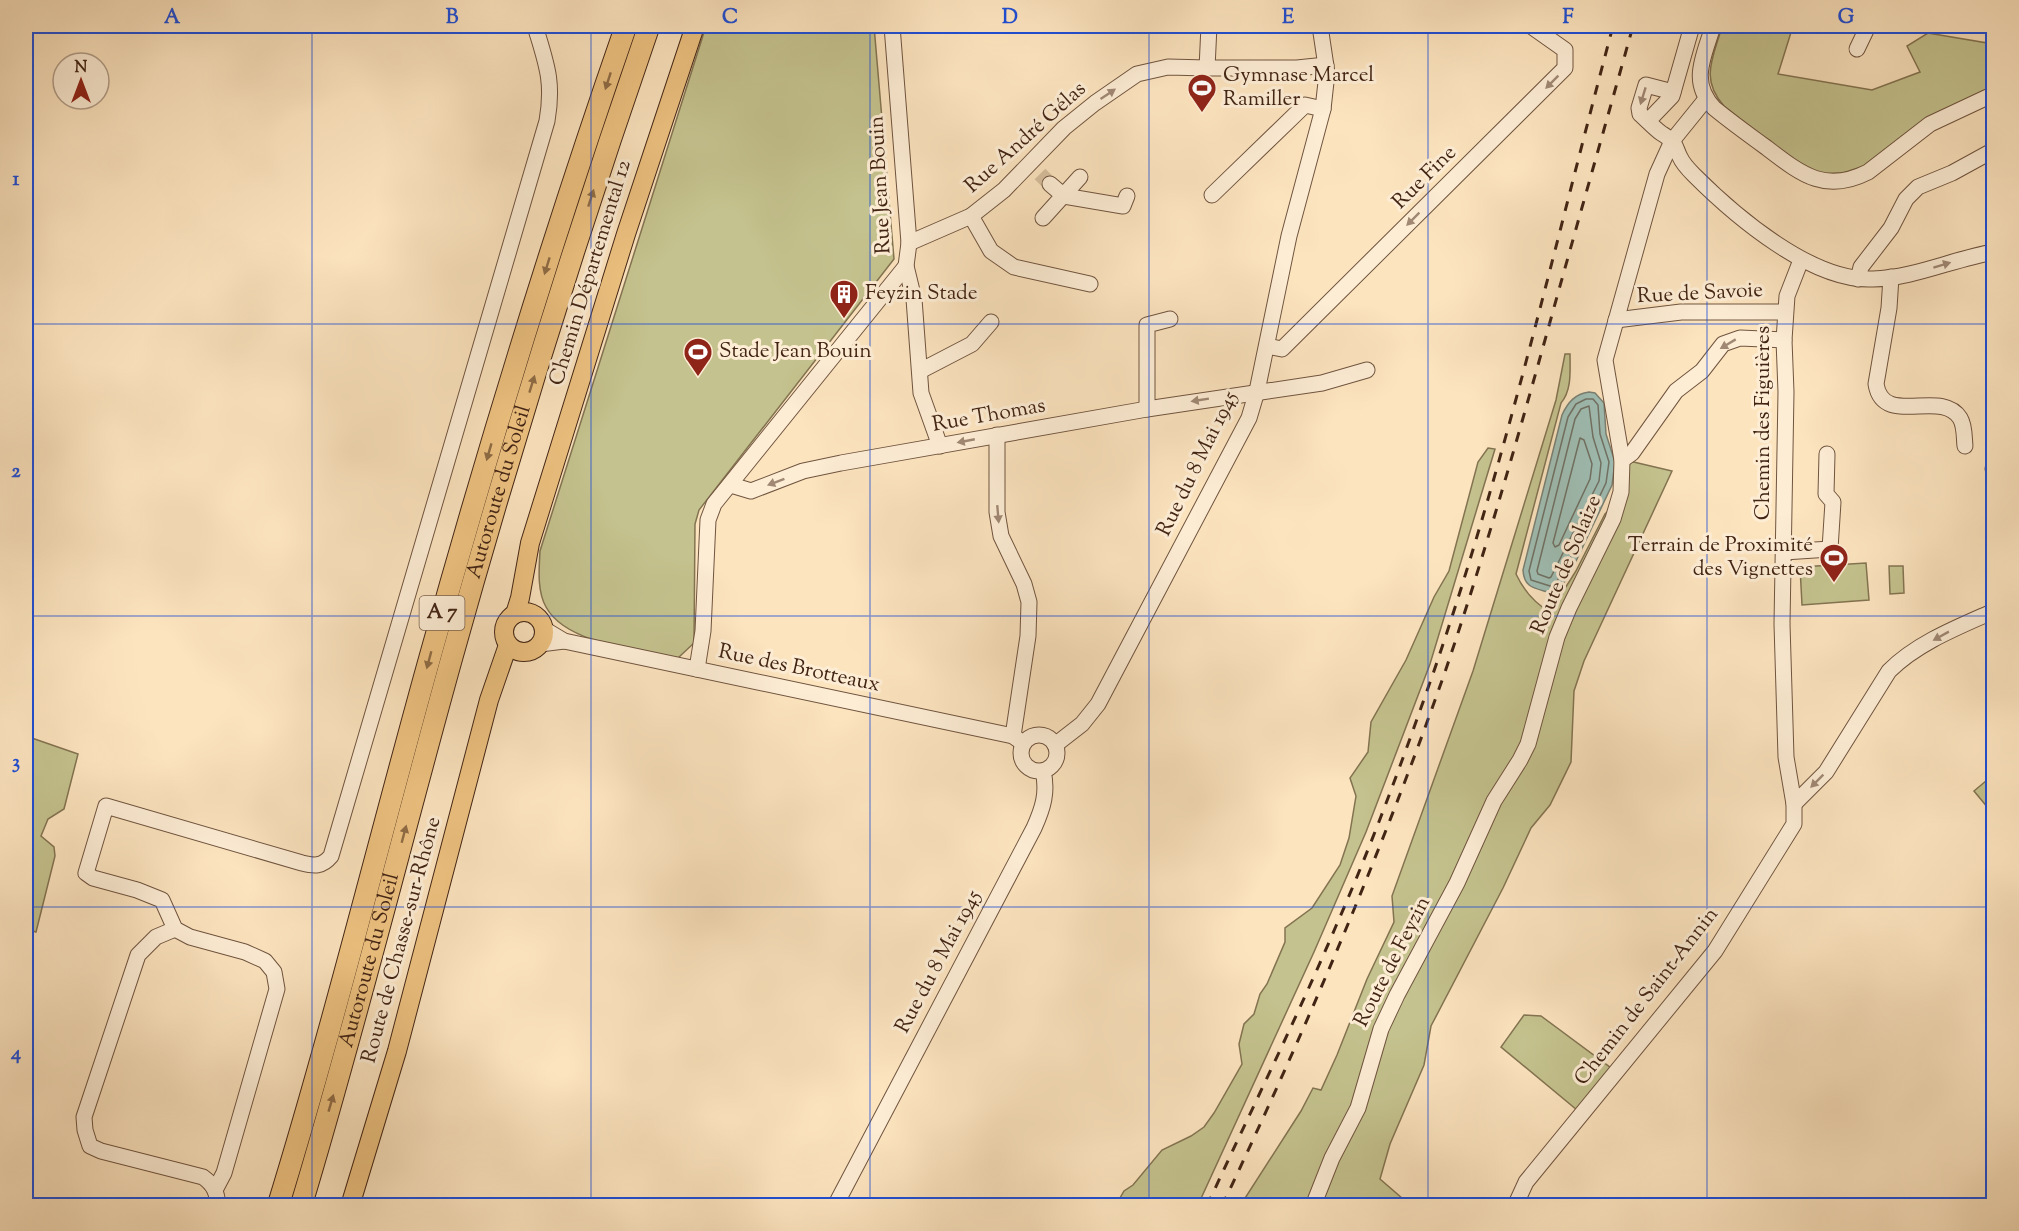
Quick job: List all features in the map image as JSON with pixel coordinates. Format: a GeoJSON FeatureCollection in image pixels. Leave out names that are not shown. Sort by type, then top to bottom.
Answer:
{"type":"FeatureCollection","features":[{"type":"Feature","properties":{"kind":"highway","name":"Autoroute du Soleil"},"geometry":{"type":"LineString","coordinates":[[278,1206],[320,1062],[471,513],[557,235],[626,26]]}},
{"type":"Feature","properties":{"kind":"highway","name":"Autoroute du Soleil"},"geometry":{"type":"LineString","coordinates":[[300,1206],[511,454],[577,242],[649,26]]}},
{"type":"Feature","properties":{"kind":"main road","name":"Chemin Départemental 12"},"geometry":{"type":"LineString","coordinates":[[515,614],[530,543],[626,234],[695,26]]}},
{"type":"Feature","properties":{"kind":"main road","name":"Chemin Départemental 12"},"geometry":{"type":"LineString","coordinates":[[525,571],[539,629]]}},
{"type":"Feature","properties":{"kind":"main road"},"geometry":{"type":"LineString","coordinates":[[528,612],[539,629],[535,649],[515,648],[505,640],[504,628],[510,617],[515,614],[528,612]]}},
{"type":"Feature","properties":{"kind":"main road","name":"Route de Chasse-sur-Rhône"},"geometry":{"type":"LineString","coordinates":[[350,1206],[400,1040],[494,686],[515,648]]}},
{"type":"Feature","properties":{"kind":"street"},"geometry":{"type":"LineString","coordinates":[[215,1190],[224,1173],[278,989],[274,972],[265,961],[245,952],[190,937],[175,929],[162,900],[137,890],[93,878],[86,873],[106,806],[313,866],[324,864],[331,856],[547,121],[551,82],[535,26]]}},
{"type":"Feature","properties":{"kind":"street","name":"Rue Jean Bouin"},"geometry":{"type":"LineString","coordinates":[[892,26],[909,243],[906,266],[914,299],[921,393],[940,446]]}},
{"type":"Feature","properties":{"kind":"street"},"geometry":{"type":"LineString","coordinates":[[1207,68],[1209,26]]}},
{"type":"Feature","properties":{"kind":"street","name":"Rue du 8 Mai 1945"},"geometry":{"type":"LineString","coordinates":[[1055,745],[1082,724],[1098,704],[1249,418],[1267,346],[1289,236],[1323,109],[1327,81],[1320,26]]}},
{"type":"Feature","properties":{"kind":"street","name":"Rue Fine"},"geometry":{"type":"LineString","coordinates":[[1267,346],[1282,349],[1565,68],[1565,50],[1531,26]]}},
{"type":"Feature","properties":{"kind":"street"},"geometry":{"type":"LineString","coordinates":[[1648,121],[1672,96],[1692,26]]}},
{"type":"Feature","properties":{"kind":"street"},"geometry":{"type":"LineString","coordinates":[[1713,26],[1699,83],[1706,99],[1714,108],[1795,170],[1817,180],[1832,182],[1857,177],[1868,172],[1930,124],[1994,94]]}},
{"type":"Feature","properties":{"kind":"street"},"geometry":{"type":"LineString","coordinates":[[1857,49],[1868,26]]}},
{"type":"Feature","properties":{"kind":"street","name":"Rue André Gélas"},"geometry":{"type":"LineString","coordinates":[[909,243],[971,216],[1004,190],[1040,174],[1064,128],[1137,74],[1168,67],[1297,68],[1326,65]]}},
{"type":"Feature","properties":{"kind":"street"},"geometry":{"type":"LineString","coordinates":[[1673,92],[1646,85],[1639,111],[1672,141],[1680,159],[1712,192],[1750,224],[1801,260],[1822,269],[1858,279],[1891,277],[1923,271],[1994,252]]}},
{"type":"Feature","properties":{"kind":"street","name":"Route de Solaize"},"geometry":{"type":"LineString","coordinates":[[1510,776],[1528,744],[1538,712],[1548,664],[1561,627],[1613,519],[1620,492],[1622,460],[1605,360],[1657,174],[1672,141],[1706,99]]}},
{"type":"Feature","properties":{"kind":"street"},"geometry":{"type":"LineString","coordinates":[[1212,195],[1305,105],[1323,109]]}},
{"type":"Feature","properties":{"kind":"street"},"geometry":{"type":"LineString","coordinates":[[1858,279],[1861,267],[1891,228],[1906,199],[1918,187],[1952,173],[1994,150]]}},
{"type":"Feature","properties":{"kind":"street"},"geometry":{"type":"LineString","coordinates":[[1040,174],[1064,196],[1125,207]]}},
{"type":"Feature","properties":{"kind":"street"},"geometry":{"type":"LineString","coordinates":[[1043,218],[1080,177]]}},
{"type":"Feature","properties":{"kind":"street"},"geometry":{"type":"LineString","coordinates":[[971,216],[991,251],[1014,267],[1090,284]]}},
{"type":"Feature","properties":{"kind":"street","name":"Chemin des Figuières"},"geometry":{"type":"LineString","coordinates":[[1794,804],[1786,757],[1782,624],[1786,393],[1784,340],[1787,296],[1801,260]]}},
{"type":"Feature","properties":{"kind":"street"},"geometry":{"type":"LineString","coordinates":[[697,669],[703,631],[708,520],[714,504],[732,485],[906,266]]}},
{"type":"Feature","properties":{"kind":"street"},"geometry":{"type":"LineString","coordinates":[[1891,277],[1889,308],[1876,384],[1878,392],[1884,401],[1893,405],[1938,406],[1950,409],[1960,418],[1965,446]]}},
{"type":"Feature","properties":{"kind":"street","name":"Rue de Savoie"},"geometry":{"type":"LineString","coordinates":[[1616,320],[1681,312],[1785,312]]}},
{"type":"Feature","properties":{"kind":"street"},"geometry":{"type":"LineString","coordinates":[[1147,409],[1147,325],[1170,320]]}},
{"type":"Feature","properties":{"kind":"street"},"geometry":{"type":"LineString","coordinates":[[920,371],[972,344],[991,322]]}},
{"type":"Feature","properties":{"kind":"street"},"geometry":{"type":"LineString","coordinates":[[1622,460],[1632,453],[1676,391],[1702,370],[1724,344],[1740,338],[1784,340]]}},
{"type":"Feature","properties":{"kind":"street","name":"Rue Thomas"},"geometry":{"type":"LineString","coordinates":[[732,485],[751,491],[803,471],[1147,409],[1322,383],[1367,370]]}},
{"type":"Feature","properties":{"kind":"street"},"geometry":{"type":"LineString","coordinates":[[997,435],[998,512],[1001,536],[1024,584],[1029,602],[1018,740],[1020,753],[1023,763],[1031,770],[1043,771],[1055,761],[1057,750],[1047,737],[1031,736],[1018,740]]}},
{"type":"Feature","properties":{"kind":"street"},"geometry":{"type":"LineString","coordinates":[[1784,552],[1830,549],[1833,502],[1826,494],[1827,454]]}},
{"type":"Feature","properties":{"kind":"street"},"geometry":{"type":"LineString","coordinates":[[1794,804],[1826,772],[1889,670],[1902,658],[1957,627],[1994,611]]}},
{"type":"Feature","properties":{"kind":"street","name":"Rue des Brotteaux"},"geometry":{"type":"LineString","coordinates":[[539,629],[564,641],[1018,740]]}},
{"type":"Feature","properties":{"kind":"street","name":"Rue du 8 Mai 1945"},"geometry":{"type":"LineString","coordinates":[[835,1206],[1034,828],[1043,808],[1046,792],[1043,771]]}},
{"type":"Feature","properties":{"kind":"street","name":"Route de Feyzin"},"geometry":{"type":"LineString","coordinates":[[1313,1206],[1332,1158],[1358,1108],[1381,1029],[1457,883],[1494,801],[1510,776]]}},
{"type":"Feature","properties":{"kind":"street","name":"Chemin de Saint-Annin"},"geometry":{"type":"LineString","coordinates":[[1515,1206],[1527,1182],[1714,951],[1794,824],[1794,804]]}},
{"type":"Feature","properties":{"kind":"street"},"geometry":{"type":"LineString","coordinates":[[175,929],[156,937],[138,955],[84,1117],[85,1130],[90,1146],[101,1151],[203,1178],[213,1184],[218,1206]]}},
{"type":"Feature","properties":{"kind":"shaded area"},"geometry":{"type":"Polygon","coordinates":[[[26,26],[30,26],[26,128],[26,26]]]}},
{"type":"Feature","properties":{"kind":"shaded area","name":"Stade Jean Bouin"},"geometry":{"type":"Polygon","coordinates":[[[706,26],[874,26],[894,259],[699,510],[695,524],[694,643],[678,658],[605,643],[570,629],[556,619],[543,601],[539,565],[540,551],[706,26]]]}},
{"type":"Feature","properties":{"kind":"shaded area"},"geometry":{"type":"Polygon","coordinates":[[[1722,26],[1793,26],[1778,74],[1872,90],[1920,72],[1907,46],[1928,33],[1993,44],[1993,88],[1867,165],[1843,173],[1821,174],[1801,166],[1724,106],[1716,96],[1710,77],[1722,26]]]}},
{"type":"Feature","properties":{"kind":"shaded area"},"geometry":{"type":"Polygon","coordinates":[[[1565,354],[1570,354],[1569,386],[1561,403],[1516,574],[1530,596],[1550,612],[1576,571],[1605,514],[1625,496],[1625,460],[1672,471],[1584,661],[1574,691],[1571,762],[1550,805],[1531,828],[1503,888],[1431,1026],[1424,1065],[1390,1144],[1380,1179],[1410,1205],[1240,1206],[1301,1111],[1313,1088],[1321,1090],[1367,979],[1394,922],[1392,896],[1473,671],[1556,400],[1565,354]]]}},
{"type":"Feature","properties":{"kind":"shaded area"},"geometry":{"type":"Polygon","coordinates":[[[1488,448],[1495,449],[1430,664],[1366,832],[1314,952],[1198,1205],[1116,1205],[1124,1191],[1133,1185],[1162,1150],[1204,1127],[1214,1113],[1242,1064],[1239,1044],[1244,1024],[1254,1014],[1260,994],[1267,984],[1285,942],[1285,928],[1312,908],[1340,865],[1349,838],[1356,796],[1350,778],[1368,752],[1371,722],[1406,660],[1434,597],[1449,571],[1478,462],[1488,448]]]}},
{"type":"Feature","properties":{"kind":"shaded area","name":"Terrain de Proximité des Vignettes"},"geometry":{"type":"Polygon","coordinates":[[[1866,563],[1869,600],[1802,605],[1800,567],[1866,563]]]}},
{"type":"Feature","properties":{"kind":"shaded area"},"geometry":{"type":"Polygon","coordinates":[[[1889,566],[1903,566],[1904,593],[1890,594],[1889,566]]]}},
{"type":"Feature","properties":{"kind":"shaded area"},"geometry":{"type":"Polygon","coordinates":[[[26,736],[78,754],[64,809],[48,819],[41,836],[54,847],[55,856],[36,932],[26,929],[26,736]]]}},
{"type":"Feature","properties":{"kind":"shaded area"},"geometry":{"type":"Polygon","coordinates":[[[1993,775],[1993,814],[1974,791],[1993,775]]]}},
{"type":"Feature","properties":{"kind":"shaded area"},"geometry":{"type":"Polygon","coordinates":[[[1524,1015],[1541,1016],[1611,1068],[1577,1110],[1501,1047],[1524,1015]]]}},
{"type":"Feature","properties":{"kind":"water"},"geometry":{"type":"Polygon","coordinates":[[[1589,392],[1595,393],[1604,403],[1606,434],[1615,462],[1612,485],[1561,588],[1551,593],[1528,584],[1523,570],[1562,415],[1572,399],[1589,392]]]}},
{"type":"Feature","properties":{"kind":"tunnel"},"geometry":{"type":"LineString","coordinates":[[1040,174],[1050,184]]}},
{"type":"Feature","properties":{"kind":"railway"},"geometry":{"type":"LineString","coordinates":[[1207,1206],[1350,894],[1435,668],[1508,429],[1613,26]]}},
{"type":"Feature","properties":{"kind":"railway"},"geometry":{"type":"LineString","coordinates":[[1222,1206],[1341,942],[1395,808],[1445,672],[1509,465],[1633,26]]}},
{"type":"Feature","properties":{"kind":"place","name":"Gymnase Marcel Ramiller"},"geometry":{"type":"Point","coordinates":[1202,114]}},
{"type":"Feature","properties":{"kind":"place","name":"Feyzin Stade"},"geometry":{"type":"Point","coordinates":[844,320]}},
{"type":"Feature","properties":{"kind":"place","name":"Stade Jean Bouin"},"geometry":{"type":"Point","coordinates":[698,378]}},
{"type":"Feature","properties":{"kind":"place","name":"Terrain de Proximité des Vignettes"},"geometry":{"type":"Point","coordinates":[1834,584]}}]}
